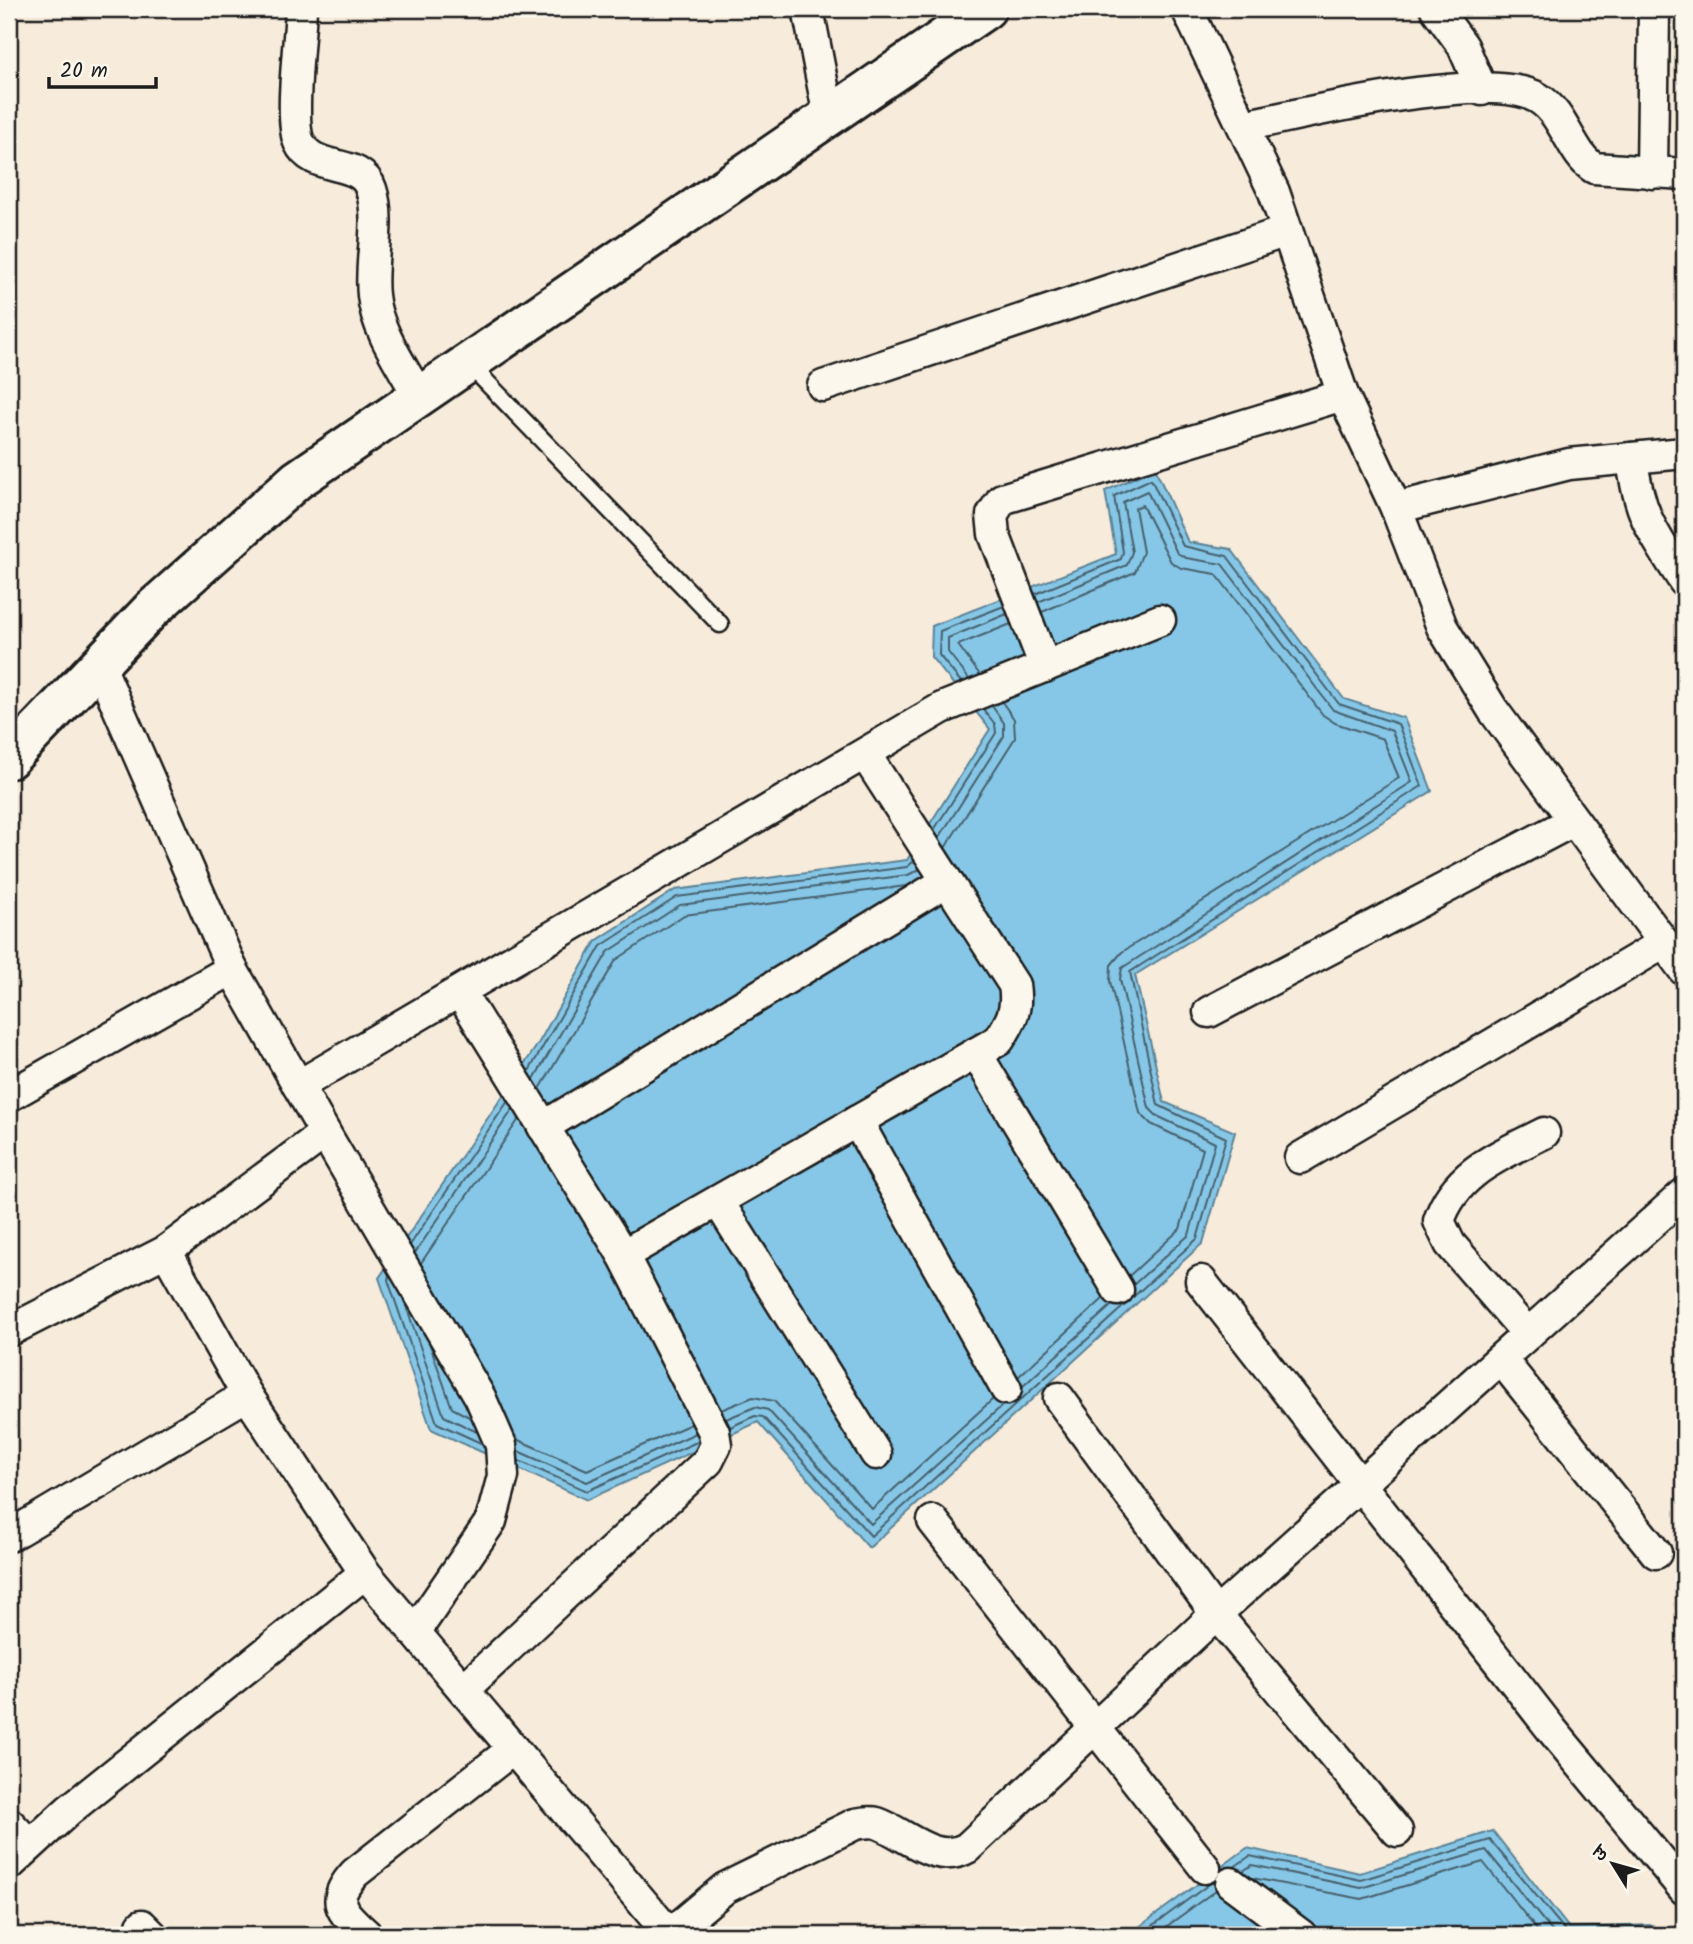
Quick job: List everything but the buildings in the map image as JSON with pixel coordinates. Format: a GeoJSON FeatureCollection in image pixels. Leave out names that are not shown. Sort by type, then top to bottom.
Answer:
{"type":"FeatureCollection","features":[{"type":"Feature","properties":{"kind":"street"},"geometry":{"type":"LineString","coordinates":[[302,9],[295,121],[298,141],[318,162],[353,170],[364,176],[371,186],[374,202],[373,296],[383,328],[419,397]]}},
{"type":"Feature","properties":{"kind":"street"},"geometry":{"type":"LineString","coordinates":[[808,9],[829,117]]}},
{"type":"Feature","properties":{"kind":"street"},"geometry":{"type":"LineString","coordinates":[[9,759],[152,609],[297,480],[986,9]]}},
{"type":"Feature","properties":{"kind":"street"},"geometry":{"type":"LineString","coordinates":[[1187,9],[1274,192],[1343,395],[1396,508],[1442,626],[1493,710],[1684,970]]}},
{"type":"Feature","properties":{"kind":"street"},"geometry":{"type":"LineString","coordinates":[[1436,9],[1463,46],[1482,89]]}},
{"type":"Feature","properties":{"kind":"street"},"geometry":{"type":"LineString","coordinates":[[1651,173],[1654,9]]}},
{"type":"Feature","properties":{"kind":"street"},"geometry":{"type":"LineString","coordinates":[[1243,126],[1439,89],[1482,89],[1537,97],[1554,111],[1594,168],[1684,174]]}},
{"type":"Feature","properties":{"kind":"street"},"geometry":{"type":"LineString","coordinates":[[823,386],[1287,232]]}},
{"type":"Feature","properties":{"kind":"street"},"geometry":{"type":"LineString","coordinates":[[1045,667],[994,534],[992,515],[1002,499],[1343,395]]}},
{"type":"Feature","properties":{"kind":"street"},"geometry":{"type":"LineString","coordinates":[[1396,508],[1569,464],[1684,453]]}},
{"type":"Feature","properties":{"kind":"street"},"geometry":{"type":"LineString","coordinates":[[1632,458],[1636,493],[1643,514],[1684,581]]}},
{"type":"Feature","properties":{"kind":"street"},"geometry":{"type":"LineString","coordinates":[[298,1086],[942,708],[1160,620]]}},
{"type":"Feature","properties":{"kind":"street"},"geometry":{"type":"LineString","coordinates":[[99,664],[232,969],[480,1397],[501,1445],[503,1476],[491,1521],[415,1632]]}},
{"type":"Feature","properties":{"kind":"street"},"geometry":{"type":"LineString","coordinates":[[623,1255],[999,1040],[1013,1019],[1017,1004],[1014,985],[865,754]]}},
{"type":"Feature","properties":{"kind":"street"},"geometry":{"type":"LineString","coordinates":[[1209,1012],[1573,821]]}},
{"type":"Feature","properties":{"kind":"street"},"geometry":{"type":"LineString","coordinates":[[543,1127],[947,881]]}},
{"type":"Feature","properties":{"kind":"street"},"geometry":{"type":"LineString","coordinates":[[1300,1158],[1664,943]]}},
{"type":"Feature","properties":{"kind":"street"},"geometry":{"type":"LineString","coordinates":[[9,1096],[232,969]]}},
{"type":"Feature","properties":{"kind":"street"},"geometry":{"type":"LineString","coordinates":[[460,992],[623,1255],[714,1432],[716,1445],[708,1461],[464,1689]]}},
{"type":"Feature","properties":{"kind":"street"},"geometry":{"type":"LineString","coordinates":[[976,1053],[1118,1290]]}},
{"type":"Feature","properties":{"kind":"street"},"geometry":{"type":"LineString","coordinates":[[857,1121],[1006,1389]]}},
{"type":"Feature","properties":{"kind":"street"},"geometry":{"type":"LineString","coordinates":[[9,1331],[166,1251],[325,1133]]}},
{"type":"Feature","properties":{"kind":"street"},"geometry":{"type":"LineString","coordinates":[[1528,1334],[1450,1244],[1439,1221],[1444,1205],[1459,1185],[1482,1164],[1544,1133]]}},
{"type":"Feature","properties":{"kind":"street"},"geometry":{"type":"LineString","coordinates":[[166,1251],[247,1395],[365,1573],[670,1935],[725,1888],[855,1824],[874,1821],[940,1853],[955,1854],[967,1848],[1216,1614],[1684,1194]]}},
{"type":"Feature","properties":{"kind":"street"},"geometry":{"type":"LineString","coordinates":[[718,1201],[876,1454]]}},
{"type":"Feature","properties":{"kind":"street"},"geometry":{"type":"LineString","coordinates":[[1201,1281],[1552,1730],[1684,1889]]}},
{"type":"Feature","properties":{"kind":"street"},"geometry":{"type":"LineString","coordinates":[[1501,1359],[1656,1553]]}},
{"type":"Feature","properties":{"kind":"street"},"geometry":{"type":"LineString","coordinates":[[9,1536],[247,1395]]}},
{"type":"Feature","properties":{"kind":"street"},"geometry":{"type":"LineString","coordinates":[[1059,1398],[1216,1614],[1397,1831]]}},
{"type":"Feature","properties":{"kind":"street"},"geometry":{"type":"LineString","coordinates":[[933,1521],[1094,1729],[1218,1876],[1264,1924],[1301,1935]]}},
{"type":"Feature","properties":{"kind":"street"},"geometry":{"type":"LineString","coordinates":[[9,1823],[19,1855],[79,1801],[365,1573]]}},
{"type":"Feature","properties":{"kind":"street"},"geometry":{"type":"LineString","coordinates":[[367,1935],[346,1916],[339,1900],[341,1888],[355,1873],[513,1749]]}},
{"type":"Feature","properties":{"kind":"lane"},"geometry":{"type":"LineString","coordinates":[[468,363],[720,624]]}},
{"type":"Feature","properties":{"kind":"water"},"geometry":{"type":"Polygon","coordinates":[[[1155,468],[1188,542],[1231,549],[1344,699],[1404,718],[1432,791],[1135,975],[1164,1102],[1235,1132],[1203,1243],[869,1548],[758,1422],[587,1500],[431,1429],[379,1278],[538,1044],[596,941],[675,890],[907,860],[990,729],[931,657],[932,626],[1116,554],[1105,491],[1155,468]]]}},
{"type":"Feature","properties":{"kind":"water"},"geometry":{"type":"Polygon","coordinates":[[[1493,1831],[1569,1928],[1653,1925],[1666,1935],[1128,1935],[1247,1848],[1360,1873],[1493,1831]]]}}]}
